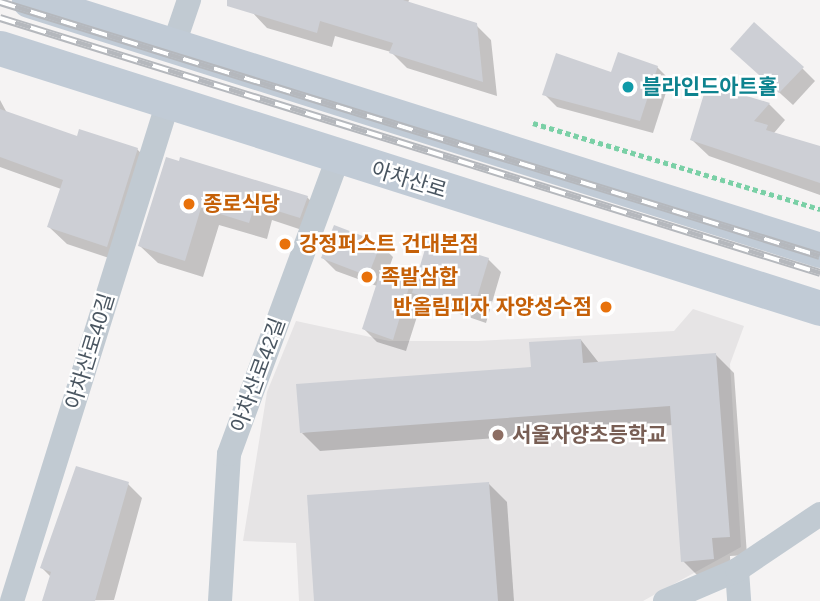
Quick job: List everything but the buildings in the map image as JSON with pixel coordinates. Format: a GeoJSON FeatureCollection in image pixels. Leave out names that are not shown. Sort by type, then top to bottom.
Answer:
{"type":"FeatureCollection","features":[{"type":"Feature","properties":{"kind":"main road"},"geometry":{"type":"LineString","coordinates":[[29,0],[820,250]]}},
{"type":"Feature","properties":{"kind":"main road","name":"아차산로"},"geometry":{"type":"LineString","coordinates":[[0,48],[338,158],[820,308]]}},
{"type":"Feature","properties":{"kind":"street"},"geometry":{"type":"LineString","coordinates":[[173,47],[189,0]]}},
{"type":"Feature","properties":{"kind":"street","name":"아차산로40길"},"geometry":{"type":"LineString","coordinates":[[10,584],[168,102]]}},
{"type":"Feature","properties":{"kind":"street","name":"아차산로42길"},"geometry":{"type":"LineString","coordinates":[[220,601],[229,454],[338,158]]}},
{"type":"Feature","properties":{"kind":"street"},"geometry":{"type":"LineString","coordinates":[[665,601],[737,570],[820,514]]}},
{"type":"Feature","properties":{"kind":"street"},"geometry":{"type":"LineString","coordinates":[[737,570],[739,601]]}},
{"type":"Feature","properties":{"kind":"shaded area","name":"서울자양초등학교"},"geometry":{"type":"Polygon","coordinates":[[[693,309],[744,326],[730,364],[741,547],[643,601],[299,601],[296,543],[243,541],[267,392],[296,321],[389,341],[478,341],[674,331],[693,309]]]}},
{"type":"Feature","properties":{"kind":"railway"},"geometry":{"type":"LineString","coordinates":[[0,2],[820,256]]}},
{"type":"Feature","properties":{"kind":"railway"},"geometry":{"type":"LineString","coordinates":[[0,18],[820,273]]}},
{"type":"Feature","properties":{"kind":"place","name":"블라인드아트홀"},"geometry":{"type":"Point","coordinates":[628,87]}},
{"type":"Feature","properties":{"kind":"place","name":"종로식당"},"geometry":{"type":"Point","coordinates":[189,204]}},
{"type":"Feature","properties":{"kind":"place","name":"강정퍼스트 건대본점"},"geometry":{"type":"Point","coordinates":[285,244]}},
{"type":"Feature","properties":{"kind":"place","name":"족발삼합"},"geometry":{"type":"Point","coordinates":[367,277]}},
{"type":"Feature","properties":{"kind":"place","name":"반올림피자 자양성수점"},"geometry":{"type":"Point","coordinates":[606,307]}},
{"type":"Feature","properties":{"kind":"place","name":"서울자양초등학교"},"geometry":{"type":"Point","coordinates":[498,435]}}]}
